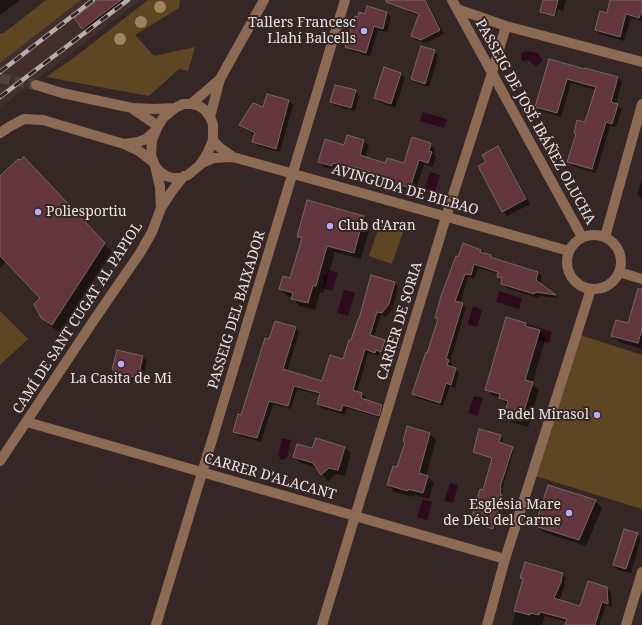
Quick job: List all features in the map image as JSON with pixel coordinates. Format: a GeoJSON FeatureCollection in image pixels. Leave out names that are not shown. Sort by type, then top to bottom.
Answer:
{"type":"FeatureCollection","features":[{"type":"Feature","properties":{"kind":"street"},"geometry":{"type":"LineString","coordinates":[[210,117],[220,79],[264,0]]}},
{"type":"Feature","properties":{"kind":"street","name":"PASSEIG DEL BAIXADOR"},"geometry":{"type":"LineString","coordinates":[[156,625],[344,2]]}},
{"type":"Feature","properties":{"kind":"street"},"geometry":{"type":"LineString","coordinates":[[454,5],[506,26],[642,62]]}},
{"type":"Feature","properties":{"kind":"street","name":"PASSEIG DE JOSÉ IBÁÑEZ OLUCHA"},"geometry":{"type":"LineString","coordinates":[[454,5],[582,237]]}},
{"type":"Feature","properties":{"kind":"street","name":"CARRER DE SORIA"},"geometry":{"type":"LineString","coordinates":[[322,625],[446,217],[506,26]]}},
{"type":"Feature","properties":{"kind":"street"},"geometry":{"type":"LineString","coordinates":[[191,104],[220,79]]}},
{"type":"Feature","properties":{"kind":"street"},"geometry":{"type":"LineString","coordinates":[[36,85],[62,94],[132,108],[175,108]]}},
{"type":"Feature","properties":{"kind":"street"},"geometry":{"type":"LineString","coordinates":[[0,133],[24,119],[43,120],[124,144],[139,151],[154,164],[160,172],[173,178],[188,175],[200,165],[208,152],[212,140],[213,124],[205,110],[199,106],[183,104],[168,113],[146,139],[124,144]]}},
{"type":"Feature","properties":{"kind":"street"},"geometry":{"type":"LineString","coordinates":[[605,237],[642,104]]}},
{"type":"Feature","properties":{"kind":"street"},"geometry":{"type":"LineString","coordinates":[[132,108],[144,115],[156,129]]}},
{"type":"Feature","properties":{"kind":"street"},"geometry":{"type":"LineString","coordinates":[[154,164],[151,150],[156,129]]}},
{"type":"Feature","properties":{"kind":"street","name":"AVINGUDA DE BILBAO"},"geometry":{"type":"LineString","coordinates":[[212,140],[233,157]]}},
{"type":"Feature","properties":{"kind":"street","name":"AVINGUDA DE BILBAO"},"geometry":{"type":"LineString","coordinates":[[200,165],[214,158],[233,157],[569,251]]}},
{"type":"Feature","properties":{"kind":"street","name":"CAMÍ DE SANT CUGAT AL PAPIOL"},"geometry":{"type":"LineString","coordinates":[[154,164],[160,188],[161,208]]}},
{"type":"Feature","properties":{"kind":"street","name":"CAMÍ DE SANT CUGAT AL PAPIOL"},"geometry":{"type":"LineString","coordinates":[[0,461],[140,253],[152,232],[161,208],[184,176]]}},
{"type":"Feature","properties":{"kind":"street"},"geometry":{"type":"LineString","coordinates":[[597,235],[605,237],[612,241],[617,248],[621,264],[619,272],[614,280],[608,285],[591,289],[583,287],[570,276],[567,268],[569,251],[572,245],[582,237],[597,235]]}},
{"type":"Feature","properties":{"kind":"street"},"geometry":{"type":"LineString","coordinates":[[619,272],[642,279]]}},
{"type":"Feature","properties":{"kind":"street"},"geometry":{"type":"LineString","coordinates":[[487,625],[506,559],[591,289]]}},
{"type":"Feature","properties":{"kind":"street","name":"CARRER D'ALACANT"},"geometry":{"type":"LineString","coordinates":[[27,422],[506,559]]}},
{"type":"Feature","properties":{"kind":"street"},"geometry":{"type":"LineString","coordinates":[[626,625],[642,572]]}},
{"type":"Feature","properties":{"kind":"shaded area"},"geometry":{"type":"Polygon","coordinates":[[[46,0],[81,0],[0,63],[0,34],[4,33],[46,0]]]}},
{"type":"Feature","properties":{"kind":"shaded area"},"geometry":{"type":"Polygon","coordinates":[[[81,0],[96,0],[72,18],[82,31],[124,0],[140,0],[0,108],[0,63],[81,0]]]}},
{"type":"Feature","properties":{"kind":"shaded area"},"geometry":{"type":"Polygon","coordinates":[[[148,0],[180,0],[179,8],[135,35],[154,56],[195,47],[188,71],[179,69],[149,96],[46,77],[75,57],[148,0]]]}},
{"type":"Feature","properties":{"kind":"shaded area"},"geometry":{"type":"Polygon","coordinates":[[[526,51],[538,53],[542,60],[541,63],[536,66],[529,60],[523,61],[521,56],[522,53],[526,51]]]}},
{"type":"Feature","properties":{"kind":"shaded area"},"geometry":{"type":"Polygon","coordinates":[[[423,112],[447,119],[444,128],[420,121],[423,112]]]}},
{"type":"Feature","properties":{"kind":"shaded area"},"geometry":{"type":"Polygon","coordinates":[[[430,172],[440,175],[434,196],[431,195],[430,190],[425,188],[430,172]]]}},
{"type":"Feature","properties":{"kind":"shaded area"},"geometry":{"type":"Polygon","coordinates":[[[382,218],[405,226],[392,264],[369,256],[382,218]]]}},
{"type":"Feature","properties":{"kind":"shaded area"},"geometry":{"type":"Polygon","coordinates":[[[328,270],[338,273],[332,291],[322,288],[324,281],[322,277],[326,275],[328,270]]]}},
{"type":"Feature","properties":{"kind":"shaded area"},"geometry":{"type":"Polygon","coordinates":[[[344,290],[355,293],[348,316],[337,313],[344,290]]]}},
{"type":"Feature","properties":{"kind":"shaded area"},"geometry":{"type":"Polygon","coordinates":[[[499,291],[522,298],[519,309],[496,302],[499,291]]]}},
{"type":"Feature","properties":{"kind":"shaded area"},"geometry":{"type":"Polygon","coordinates":[[[473,306],[482,310],[477,327],[469,325],[468,323],[473,306]]]}},
{"type":"Feature","properties":{"kind":"shaded area"},"geometry":{"type":"Polygon","coordinates":[[[0,311],[28,339],[0,365],[0,311]]]}},
{"type":"Feature","properties":{"kind":"shaded area"},"geometry":{"type":"Polygon","coordinates":[[[527,324],[552,332],[549,343],[537,340],[540,330],[527,326],[527,324]]]}},
{"type":"Feature","properties":{"kind":"shaded area","name":"Padel Mirasol"},"geometry":{"type":"Polygon","coordinates":[[[577,334],[642,355],[642,509],[532,475],[577,334]]]}},
{"type":"Feature","properties":{"kind":"shaded area"},"geometry":{"type":"Polygon","coordinates":[[[474,396],[483,398],[477,416],[468,413],[474,396]]]}},
{"type":"Feature","properties":{"kind":"shaded area"},"geometry":{"type":"Polygon","coordinates":[[[282,438],[291,440],[287,458],[282,460],[278,455],[282,438]]]}},
{"type":"Feature","properties":{"kind":"shaded area"},"geometry":{"type":"Polygon","coordinates":[[[450,483],[458,485],[453,503],[444,501],[450,483]]]}},
{"type":"Feature","properties":{"kind":"shaded area"},"geometry":{"type":"Polygon","coordinates":[[[423,499],[432,502],[427,520],[417,517],[423,499]]]}},
{"type":"Feature","properties":{"kind":"building"},"geometry":{"type":"Polygon","coordinates":[[[98,0],[121,0],[82,29],[74,18],[98,0]]]}},
{"type":"Feature","properties":{"kind":"building"},"geometry":{"type":"Polygon","coordinates":[[[386,0],[425,0],[440,30],[421,40],[411,36],[419,14],[386,2],[386,0]]]}},
{"type":"Feature","properties":{"kind":"building"},"geometry":{"type":"Polygon","coordinates":[[[543,0],[558,0],[554,16],[540,12],[543,0]]]}},
{"type":"Feature","properties":{"kind":"building"},"geometry":{"type":"Polygon","coordinates":[[[610,0],[642,0],[642,10],[639,18],[626,14],[620,37],[595,30],[600,11],[607,13],[610,0]]]}},
{"type":"Feature","properties":{"kind":"building"},"geometry":{"type":"Polygon","coordinates":[[[367,6],[387,12],[383,29],[374,26],[366,53],[345,47],[355,16],[358,17],[359,12],[365,14],[367,6]]]}},
{"type":"Feature","properties":{"kind":"building"},"geometry":{"type":"Polygon","coordinates":[[[421,46],[435,50],[425,84],[411,79],[421,46]]]}},
{"type":"Feature","properties":{"kind":"building"},"geometry":{"type":"Polygon","coordinates":[[[549,59],[618,77],[611,102],[618,104],[612,124],[606,122],[592,169],[567,162],[576,134],[574,133],[577,120],[585,122],[596,87],[567,79],[557,113],[535,107],[549,59]]]}},
{"type":"Feature","properties":{"kind":"building"},"geometry":{"type":"Polygon","coordinates":[[[384,67],[401,73],[391,104],[374,98],[384,67]]]}},
{"type":"Feature","properties":{"kind":"building"},"geometry":{"type":"Polygon","coordinates":[[[335,85],[356,90],[351,108],[330,102],[335,85]]]}},
{"type":"Feature","properties":{"kind":"building"},"geometry":{"type":"Polygon","coordinates":[[[267,94],[289,100],[276,149],[252,142],[255,133],[239,125],[253,103],[263,107],[267,94]]]}},
{"type":"Feature","properties":{"kind":"building"},"geometry":{"type":"Polygon","coordinates":[[[347,135],[364,140],[360,155],[385,163],[387,158],[404,163],[412,137],[431,143],[429,151],[432,152],[428,163],[419,160],[410,188],[376,178],[377,174],[350,166],[350,168],[333,163],[332,166],[318,162],[325,139],[344,145],[347,135]]]}},
{"type":"Feature","properties":{"kind":"building"},"geometry":{"type":"Polygon","coordinates":[[[498,146],[526,199],[502,212],[478,166],[486,162],[482,155],[498,146]]]}},
{"type":"Feature","properties":{"kind":"building","name":"Poliesportiu"},"geometry":{"type":"Polygon","coordinates":[[[24,157],[105,243],[52,325],[41,318],[34,304],[40,298],[0,256],[0,176],[18,159],[20,160],[24,157]]]}},
{"type":"Feature","properties":{"kind":"building"},"geometry":{"type":"Polygon","coordinates":[[[307,200],[364,216],[354,253],[327,246],[316,286],[313,286],[308,303],[291,299],[293,293],[279,289],[283,276],[290,278],[302,238],[297,237],[307,200]]]}},
{"type":"Feature","properties":{"kind":"building"},"geometry":{"type":"Polygon","coordinates":[[[463,243],[481,250],[480,252],[491,255],[490,257],[538,272],[536,280],[556,295],[536,292],[534,294],[501,284],[502,278],[497,277],[498,272],[474,264],[471,275],[465,274],[455,301],[463,303],[446,359],[449,360],[447,365],[456,368],[451,385],[446,383],[440,403],[412,394],[438,319],[435,318],[441,296],[456,256],[458,257],[463,243]]]}},
{"type":"Feature","properties":{"kind":"building"},"geometry":{"type":"Polygon","coordinates":[[[371,275],[395,282],[389,304],[382,313],[377,312],[370,335],[385,340],[381,352],[376,350],[375,353],[365,349],[353,390],[362,393],[361,398],[382,405],[379,416],[343,405],[341,411],[317,404],[320,393],[294,386],[288,406],[269,401],[257,438],[233,432],[238,414],[241,415],[265,338],[269,339],[275,321],[296,327],[283,369],[322,381],[330,355],[343,359],[349,340],[351,340],[359,319],[371,275]]]}},
{"type":"Feature","properties":{"kind":"building"},"geometry":{"type":"Polygon","coordinates":[[[638,289],[642,289],[642,329],[638,343],[611,336],[616,320],[628,323],[638,289]]]}},
{"type":"Feature","properties":{"kind":"building"},"geometry":{"type":"Polygon","coordinates":[[[506,317],[526,323],[525,326],[540,330],[525,380],[533,382],[521,421],[504,416],[508,401],[499,398],[500,394],[485,390],[506,317]]]}},
{"type":"Feature","properties":{"kind":"building"},"geometry":{"type":"Polygon","coordinates":[[[117,350],[143,356],[138,378],[114,373],[114,370],[112,369],[117,350]]]}},
{"type":"Feature","properties":{"kind":"building"},"geometry":{"type":"Polygon","coordinates":[[[407,426],[430,433],[419,473],[428,476],[423,493],[408,489],[408,491],[387,485],[393,466],[397,467],[405,442],[403,441],[407,426]]]}},
{"type":"Feature","properties":{"kind":"building"},"geometry":{"type":"Polygon","coordinates":[[[479,429],[501,435],[499,442],[513,447],[500,487],[500,495],[502,495],[493,529],[471,520],[480,489],[483,490],[492,458],[473,452],[479,429]]]}},
{"type":"Feature","properties":{"kind":"building"},"geometry":{"type":"Polygon","coordinates":[[[316,438],[345,447],[338,470],[329,468],[321,475],[313,463],[293,457],[297,444],[312,448],[316,438]]]}},
{"type":"Feature","properties":{"kind":"building","name":"Església Mare de Déu del Carme"},"geometry":{"type":"Polygon","coordinates":[[[548,485],[596,500],[579,540],[535,526],[548,485]]]}},
{"type":"Feature","properties":{"kind":"building"},"geometry":{"type":"Polygon","coordinates":[[[624,529],[638,533],[626,569],[613,565],[624,529]]]}},
{"type":"Feature","properties":{"kind":"building"},"geometry":{"type":"Polygon","coordinates":[[[525,562],[563,573],[562,580],[554,598],[580,606],[588,581],[607,587],[608,604],[602,602],[595,625],[565,625],[567,619],[540,612],[539,615],[530,613],[530,615],[514,611],[523,579],[520,578],[525,562]]]}},
{"type":"Feature","properties":{"kind":"tunnel"},"geometry":{"type":"LineString","coordinates":[[0,78],[36,85]]}},
{"type":"Feature","properties":{"kind":"railway"},"geometry":{"type":"LineString","coordinates":[[0,72],[93,0]]}},
{"type":"Feature","properties":{"kind":"railway"},"geometry":{"type":"LineString","coordinates":[[0,97],[128,0]]}},
{"type":"Feature","properties":{"kind":"place","name":"Tallers Francesc Llahí Balcells"},"geometry":{"type":"Point","coordinates":[364,31]}},
{"type":"Feature","properties":{"kind":"place","name":"Poliesportiu"},"geometry":{"type":"Point","coordinates":[38,212]}},
{"type":"Feature","properties":{"kind":"place","name":"Club d'Aran"},"geometry":{"type":"Point","coordinates":[330,226]}},
{"type":"Feature","properties":{"kind":"place","name":"La Casita de Mi"},"geometry":{"type":"Point","coordinates":[121,364]}},
{"type":"Feature","properties":{"kind":"place","name":"Padel Mirasol"},"geometry":{"type":"Point","coordinates":[597,415]}},
{"type":"Feature","properties":{"kind":"place","name":"Església Mare de Déu del Carme"},"geometry":{"type":"Point","coordinates":[569,513]}}]}
